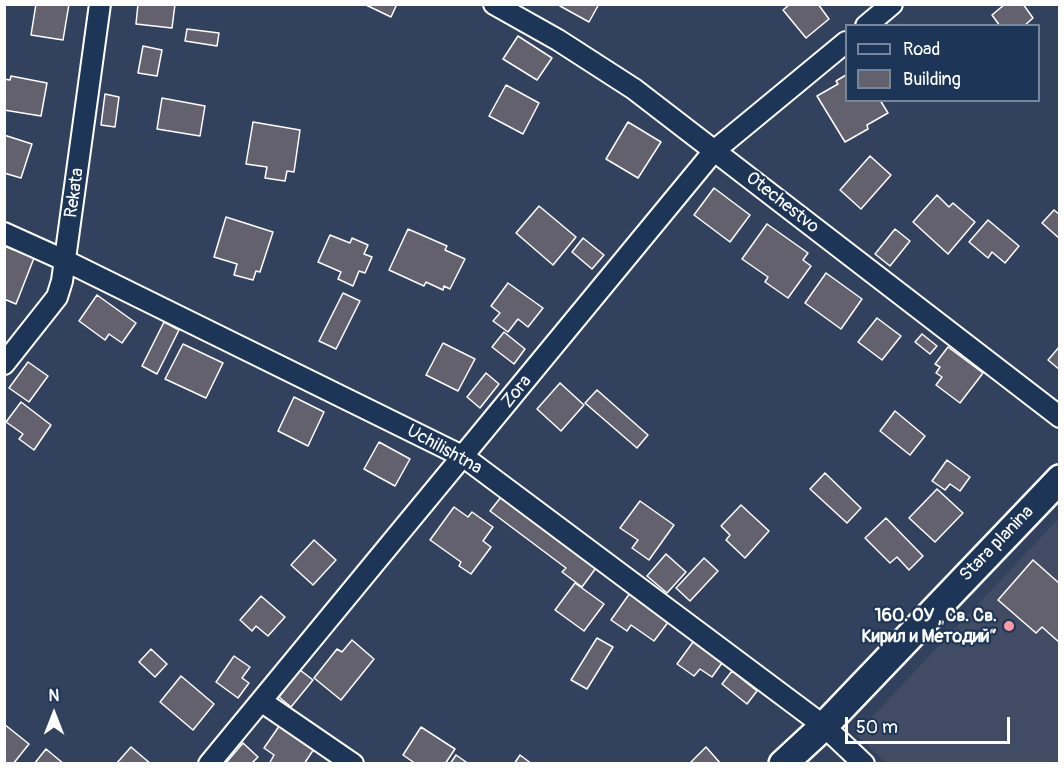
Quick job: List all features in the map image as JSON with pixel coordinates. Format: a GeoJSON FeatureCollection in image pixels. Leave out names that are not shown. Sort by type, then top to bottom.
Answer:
{"type":"FeatureCollection","features":[{"type":"Feature","properties":{"kind":"street","name":"Rekata"},"geometry":{"type":"LineString","coordinates":[[4,364],[57,297],[66,261],[100,4]]}},
{"type":"Feature","properties":{"kind":"street","name":"Otechestvo"},"geometry":{"type":"LineString","coordinates":[[494,4],[558,40],[634,88],[1059,417]]}},
{"type":"Feature","properties":{"kind":"street"},"geometry":{"type":"LineString","coordinates":[[868,24],[892,4]]}},
{"type":"Feature","properties":{"kind":"street","name":"Zora"},"geometry":{"type":"LineString","coordinates":[[209,764],[714,151],[845,43]]}},
{"type":"Feature","properties":{"kind":"street","name":"Uchilishtna"},"geometry":{"type":"LineString","coordinates":[[4,232],[464,457],[824,726],[864,764]]}},
{"type":"Feature","properties":{"kind":"street","name":"Stara planina"},"geometry":{"type":"LineString","coordinates":[[783,764],[824,726],[1059,479]]}},
{"type":"Feature","properties":{"kind":"street"},"geometry":{"type":"LineString","coordinates":[[261,701],[353,764]]}},
{"type":"Feature","properties":{"kind":"shaded area","name":"160. ОУ „Св. Св. Кирил и Методий“"},"geometry":{"type":"Polygon","coordinates":[[[1059,518],[1059,763],[886,763],[856,734],[1059,518]]]}},
{"type":"Feature","properties":{"kind":"building"},"geometry":{"type":"Polygon","coordinates":[[[36,4],[69,4],[63,40],[31,35],[36,4]]]}},
{"type":"Feature","properties":{"kind":"building"},"geometry":{"type":"Polygon","coordinates":[[[138,4],[175,4],[172,28],[136,24],[138,4]]]}},
{"type":"Feature","properties":{"kind":"building"},"geometry":{"type":"Polygon","coordinates":[[[364,4],[397,4],[391,17],[364,4]]]}},
{"type":"Feature","properties":{"kind":"building"},"geometry":{"type":"Polygon","coordinates":[[[561,4],[599,4],[589,22],[560,6],[561,4]]]}},
{"type":"Feature","properties":{"kind":"building"},"geometry":{"type":"Polygon","coordinates":[[[790,4],[818,4],[829,19],[806,38],[783,10],[790,4]]]}},
{"type":"Feature","properties":{"kind":"building"},"geometry":{"type":"Polygon","coordinates":[[[1005,4],[1023,4],[1033,18],[1026,24],[999,24],[992,15],[1005,4]]]}},
{"type":"Feature","properties":{"kind":"building"},"geometry":{"type":"Polygon","coordinates":[[[187,29],[219,33],[217,46],[185,41],[187,29]]]}},
{"type":"Feature","properties":{"kind":"building"},"geometry":{"type":"Polygon","coordinates":[[[518,36],[552,58],[537,80],[503,59],[518,36]]]}},
{"type":"Feature","properties":{"kind":"building"},"geometry":{"type":"Polygon","coordinates":[[[143,46],[162,50],[157,76],[138,73],[143,46]]]}},
{"type":"Feature","properties":{"kind":"building"},"geometry":{"type":"Polygon","coordinates":[[[11,76],[47,83],[41,116],[4,110],[4,79],[10,80],[11,76]]]}},
{"type":"Feature","properties":{"kind":"building"},"geometry":{"type":"Polygon","coordinates":[[[845,76],[845,102],[881,102],[888,113],[867,125],[868,129],[845,142],[817,96],[838,84],[836,81],[845,76]]]}},
{"type":"Feature","properties":{"kind":"building"},"geometry":{"type":"Polygon","coordinates":[[[506,85],[539,103],[523,134],[489,116],[506,85]]]}},
{"type":"Feature","properties":{"kind":"building"},"geometry":{"type":"Polygon","coordinates":[[[105,94],[119,97],[115,127],[101,125],[105,94]]]}},
{"type":"Feature","properties":{"kind":"building"},"geometry":{"type":"Polygon","coordinates":[[[162,98],[205,106],[200,136],[157,129],[162,98]]]}},
{"type":"Feature","properties":{"kind":"building"},"geometry":{"type":"Polygon","coordinates":[[[253,122],[300,130],[294,172],[287,171],[285,181],[265,178],[267,167],[246,164],[253,122]]]}},
{"type":"Feature","properties":{"kind":"building"},"geometry":{"type":"Polygon","coordinates":[[[628,122],[661,142],[638,178],[606,159],[628,122]]]}},
{"type":"Feature","properties":{"kind":"building"},"geometry":{"type":"Polygon","coordinates":[[[4,135],[32,144],[21,178],[4,173],[4,135]]]}},
{"type":"Feature","properties":{"kind":"building"},"geometry":{"type":"Polygon","coordinates":[[[870,156],[891,175],[861,209],[840,190],[870,156]]]}},
{"type":"Feature","properties":{"kind":"building"},"geometry":{"type":"Polygon","coordinates":[[[714,188],[750,215],[730,242],[694,215],[714,188]]]}},
{"type":"Feature","properties":{"kind":"building"},"geometry":{"type":"Polygon","coordinates":[[[937,195],[949,207],[953,203],[975,222],[948,254],[913,222],[937,195]]]}},
{"type":"Feature","properties":{"kind":"building"},"geometry":{"type":"Polygon","coordinates":[[[539,206],[576,237],[553,265],[516,233],[539,206]]]}},
{"type":"Feature","properties":{"kind":"building"},"geometry":{"type":"Polygon","coordinates":[[[1054,210],[1060,215],[1060,239],[1042,223],[1054,210]]]}},
{"type":"Feature","properties":{"kind":"building"},"geometry":{"type":"Polygon","coordinates":[[[226,217],[273,232],[260,272],[256,271],[253,280],[234,275],[237,264],[214,257],[226,217]]]}},
{"type":"Feature","properties":{"kind":"building"},"geometry":{"type":"Polygon","coordinates":[[[988,220],[1019,246],[1005,263],[992,252],[988,258],[969,242],[988,220]]]}},
{"type":"Feature","properties":{"kind":"building"},"geometry":{"type":"Polygon","coordinates":[[[767,224],[808,253],[803,260],[811,266],[788,298],[765,282],[768,277],[742,259],[767,224]]]}},
{"type":"Feature","properties":{"kind":"building"},"geometry":{"type":"Polygon","coordinates":[[[408,229],[447,246],[445,250],[465,259],[450,289],[444,286],[443,290],[426,282],[424,286],[389,270],[408,229]]]}},
{"type":"Feature","properties":{"kind":"building"},"geometry":{"type":"Polygon","coordinates":[[[895,229],[910,241],[890,266],[875,254],[895,229]]]}},
{"type":"Feature","properties":{"kind":"building"},"geometry":{"type":"Polygon","coordinates":[[[330,235],[350,243],[352,238],[368,245],[364,254],[372,257],[365,273],[359,271],[353,286],[338,279],[341,272],[318,262],[330,235]]]}},
{"type":"Feature","properties":{"kind":"building"},"geometry":{"type":"Polygon","coordinates":[[[583,238],[604,255],[592,269],[572,252],[583,238]]]}},
{"type":"Feature","properties":{"kind":"building"},"geometry":{"type":"Polygon","coordinates":[[[4,246],[34,258],[16,304],[4,299],[4,246]]]}},
{"type":"Feature","properties":{"kind":"building"},"geometry":{"type":"Polygon","coordinates":[[[826,273],[862,299],[841,329],[805,303],[826,273]]]}},
{"type":"Feature","properties":{"kind":"building"},"geometry":{"type":"Polygon","coordinates":[[[508,283],[543,308],[528,327],[518,319],[508,332],[493,321],[500,313],[491,306],[508,283]]]}},
{"type":"Feature","properties":{"kind":"building"},"geometry":{"type":"Polygon","coordinates":[[[343,293],[360,301],[336,349],[319,341],[343,293]]]}},
{"type":"Feature","properties":{"kind":"building"},"geometry":{"type":"Polygon","coordinates":[[[97,295],[136,323],[122,343],[109,334],[105,340],[79,321],[97,295]]]}},
{"type":"Feature","properties":{"kind":"building"},"geometry":{"type":"Polygon","coordinates":[[[877,318],[901,336],[882,360],[858,342],[877,318]]]}},
{"type":"Feature","properties":{"kind":"building"},"geometry":{"type":"Polygon","coordinates":[[[164,322],[179,330],[157,374],[142,366],[164,322]]]}},
{"type":"Feature","properties":{"kind":"building"},"geometry":{"type":"Polygon","coordinates":[[[504,332],[525,349],[514,364],[492,347],[504,332]]]}},
{"type":"Feature","properties":{"kind":"building"},"geometry":{"type":"Polygon","coordinates":[[[922,334],[937,346],[930,354],[915,342],[922,334]]]}},
{"type":"Feature","properties":{"kind":"building"},"geometry":{"type":"Polygon","coordinates":[[[443,343],[475,359],[458,391],[426,375],[443,343]]]}},
{"type":"Feature","properties":{"kind":"building"},"geometry":{"type":"Polygon","coordinates":[[[183,344],[223,363],[206,398],[165,379],[183,344]]]}},
{"type":"Feature","properties":{"kind":"building"},"geometry":{"type":"Polygon","coordinates":[[[1060,346],[1060,370],[1048,360],[1060,346]]]}},
{"type":"Feature","properties":{"kind":"building"},"geometry":{"type":"Polygon","coordinates":[[[948,347],[983,373],[960,403],[936,385],[942,377],[936,373],[940,367],[935,364],[948,347]]]}},
{"type":"Feature","properties":{"kind":"building"},"geometry":{"type":"Polygon","coordinates":[[[28,362],[48,376],[29,402],[9,388],[28,362]]]}},
{"type":"Feature","properties":{"kind":"building"},"geometry":{"type":"Polygon","coordinates":[[[486,373],[499,384],[480,408],[467,397],[486,373]]]}},
{"type":"Feature","properties":{"kind":"building"},"geometry":{"type":"Polygon","coordinates":[[[560,383],[584,405],[561,431],[537,409],[560,383]]]}},
{"type":"Feature","properties":{"kind":"building"},"geometry":{"type":"Polygon","coordinates":[[[597,390],[648,435],[637,448],[585,403],[597,390]]]}},
{"type":"Feature","properties":{"kind":"building"},"geometry":{"type":"Polygon","coordinates":[[[294,397],[324,412],[308,446],[278,431],[294,397]]]}},
{"type":"Feature","properties":{"kind":"building"},"geometry":{"type":"Polygon","coordinates":[[[21,402],[51,425],[34,450],[19,439],[23,434],[6,422],[21,402]]]}},
{"type":"Feature","properties":{"kind":"building"},"geometry":{"type":"Polygon","coordinates":[[[895,411],[925,436],[910,455],[880,431],[895,411]]]}},
{"type":"Feature","properties":{"kind":"building"},"geometry":{"type":"Polygon","coordinates":[[[379,442],[410,459],[395,486],[364,469],[379,442]]]}},
{"type":"Feature","properties":{"kind":"building"},"geometry":{"type":"Polygon","coordinates":[[[947,460],[970,477],[960,491],[950,484],[945,490],[932,481],[947,460]]]}},
{"type":"Feature","properties":{"kind":"building"},"geometry":{"type":"Polygon","coordinates":[[[825,473],[861,508],[847,523],[810,489],[825,473]]]}},
{"type":"Feature","properties":{"kind":"building"},"geometry":{"type":"Polygon","coordinates":[[[937,489],[963,513],[935,542],[909,518],[937,489]]]}},
{"type":"Feature","properties":{"kind":"building"},"geometry":{"type":"Polygon","coordinates":[[[501,497],[596,568],[582,587],[562,572],[566,568],[490,511],[501,497]]]}},
{"type":"Feature","properties":{"kind":"building"},"geometry":{"type":"Polygon","coordinates":[[[640,501],[674,525],[649,560],[632,548],[638,540],[620,528],[640,501]]]}},
{"type":"Feature","properties":{"kind":"building"},"geometry":{"type":"Polygon","coordinates":[[[741,505],[769,531],[745,558],[726,540],[730,535],[721,526],[741,505]]]}},
{"type":"Feature","properties":{"kind":"building"},"geometry":{"type":"Polygon","coordinates":[[[454,507],[468,517],[472,512],[493,527],[483,541],[491,547],[471,574],[459,566],[461,562],[430,540],[454,507]]]}},
{"type":"Feature","properties":{"kind":"building"},"geometry":{"type":"Polygon","coordinates":[[[886,518],[923,556],[909,570],[897,557],[890,563],[865,538],[886,518]]]}},
{"type":"Feature","properties":{"kind":"building"},"geometry":{"type":"Polygon","coordinates":[[[314,540],[336,560],[313,585],[291,565],[314,540]]]}},
{"type":"Feature","properties":{"kind":"building"},"geometry":{"type":"Polygon","coordinates":[[[666,554],[686,572],[667,593],[647,576],[666,554]]]}},
{"type":"Feature","properties":{"kind":"building"},"geometry":{"type":"Polygon","coordinates":[[[704,558],[718,571],[690,601],[676,588],[704,558]]]}},
{"type":"Feature","properties":{"kind":"building"},"geometry":{"type":"Polygon","coordinates":[[[1033,560],[1060,584],[1060,643],[1042,627],[1036,633],[998,600],[1033,560]]]}},
{"type":"Feature","properties":{"kind":"building"},"geometry":{"type":"Polygon","coordinates":[[[575,583],[604,604],[584,631],[555,610],[575,583]]]}},
{"type":"Feature","properties":{"kind":"building"},"geometry":{"type":"Polygon","coordinates":[[[630,593],[669,621],[654,641],[631,625],[627,631],[611,620],[630,593]]]}},
{"type":"Feature","properties":{"kind":"building"},"geometry":{"type":"Polygon","coordinates":[[[261,596],[285,617],[268,636],[256,626],[252,631],[240,620],[261,596]]]}},
{"type":"Feature","properties":{"kind":"building"},"geometry":{"type":"Polygon","coordinates":[[[597,638],[613,647],[587,689],[571,680],[597,638]]]}},
{"type":"Feature","properties":{"kind":"building"},"geometry":{"type":"Polygon","coordinates":[[[352,640],[374,659],[341,700],[314,678],[337,649],[342,652],[352,640]]]}},
{"type":"Feature","properties":{"kind":"building"},"geometry":{"type":"Polygon","coordinates":[[[693,642],[722,663],[712,677],[700,669],[694,676],[677,664],[693,642]]]}},
{"type":"Feature","properties":{"kind":"building"},"geometry":{"type":"Polygon","coordinates":[[[151,649],[167,664],[155,677],[139,662],[151,649]]]}},
{"type":"Feature","properties":{"kind":"building"},"geometry":{"type":"Polygon","coordinates":[[[234,656],[250,667],[242,678],[249,683],[238,698],[216,682],[234,656]]]}},
{"type":"Feature","properties":{"kind":"building"},"geometry":{"type":"Polygon","coordinates":[[[300,670],[313,680],[291,707],[279,697],[300,670]]]}},
{"type":"Feature","properties":{"kind":"building"},"geometry":{"type":"Polygon","coordinates":[[[732,671],[757,691],[747,704],[722,684],[732,671]]]}},
{"type":"Feature","properties":{"kind":"building"},"geometry":{"type":"Polygon","coordinates":[[[181,676],[214,704],[193,730],[160,702],[181,676]]]}},
{"type":"Feature","properties":{"kind":"building"},"geometry":{"type":"Polygon","coordinates":[[[282,722],[316,746],[304,764],[269,764],[274,755],[264,748],[282,722]]]}},
{"type":"Feature","properties":{"kind":"building"},"geometry":{"type":"Polygon","coordinates":[[[4,724],[29,744],[13,764],[4,764],[4,724]]]}},
{"type":"Feature","properties":{"kind":"building"},"geometry":{"type":"Polygon","coordinates":[[[421,727],[455,749],[445,764],[416,764],[403,755],[421,727]]]}},
{"type":"Feature","properties":{"kind":"building"},"geometry":{"type":"Polygon","coordinates":[[[243,743],[258,757],[251,764],[225,764],[243,743]]]}},
{"type":"Feature","properties":{"kind":"building"},"geometry":{"type":"Polygon","coordinates":[[[131,747],[151,764],[116,764],[131,747]]]}},
{"type":"Feature","properties":{"kind":"building"},"geometry":{"type":"Polygon","coordinates":[[[706,747],[721,764],[689,764],[706,747]]]}},
{"type":"Feature","properties":{"kind":"building"},"geometry":{"type":"Polygon","coordinates":[[[46,749],[64,764],[34,764],[46,749]]]}},
{"type":"Feature","properties":{"kind":"building"},"geometry":{"type":"Polygon","coordinates":[[[456,755],[469,764],[450,764],[456,755]]]}},
{"type":"Feature","properties":{"kind":"building"},"geometry":{"type":"Polygon","coordinates":[[[520,755],[532,764],[514,764],[520,755]]]}},
{"type":"Feature","properties":{"kind":"place","name":"160. ОУ „Св. Св. Кирил и Методий“"},"geometry":{"type":"Point","coordinates":[1009,626]}}]}
